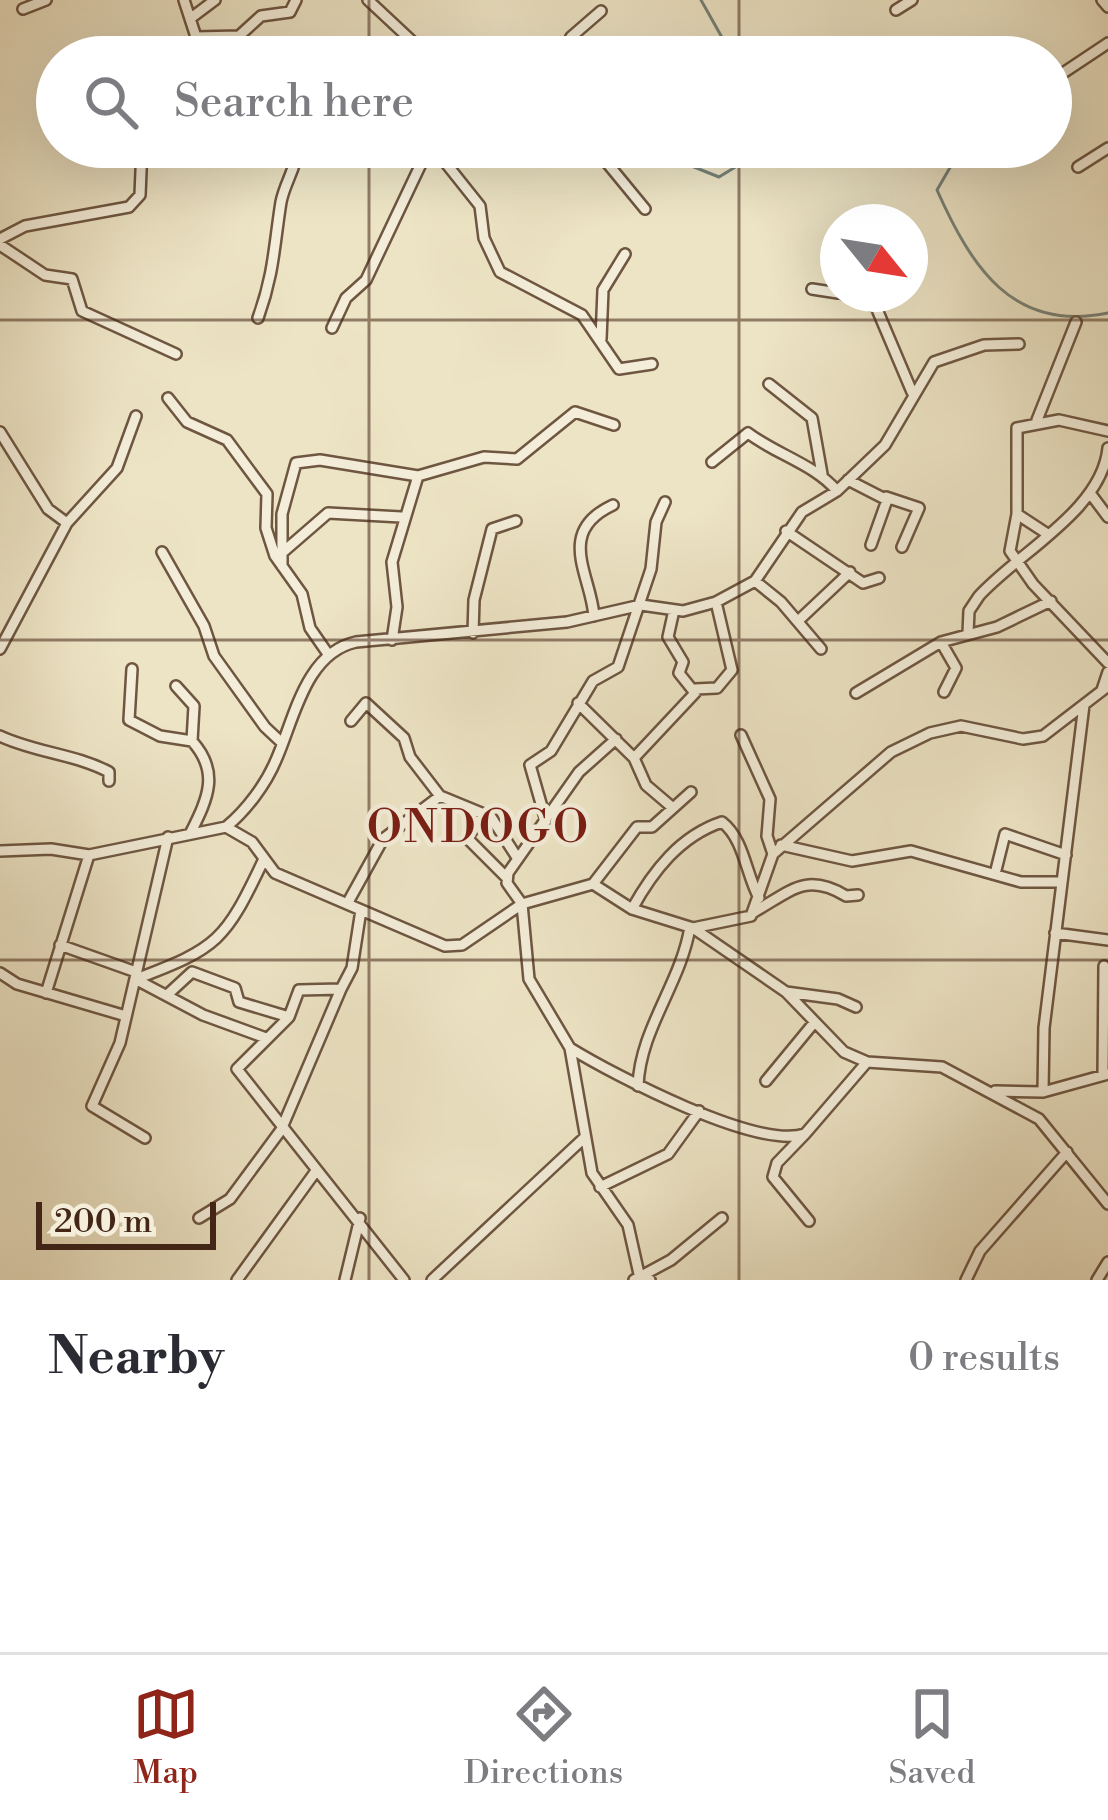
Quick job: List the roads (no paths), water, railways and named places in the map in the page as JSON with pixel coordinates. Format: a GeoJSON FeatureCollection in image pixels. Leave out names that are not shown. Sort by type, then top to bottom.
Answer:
{"type":"FeatureCollection","features":[{"type":"Feature","properties":{"kind":"street"},"geometry":{"type":"LineString","coordinates":[[22,9],[46,0]]}},
{"type":"Feature","properties":{"kind":"street"},"geometry":{"type":"LineString","coordinates":[[184,0],[196,36]]}},
{"type":"Feature","properties":{"kind":"street"},"geometry":{"type":"LineString","coordinates":[[191,18],[215,0]]}},
{"type":"Feature","properties":{"kind":"street"},"geometry":{"type":"LineString","coordinates":[[239,36],[261,16],[290,12],[296,0]]}},
{"type":"Feature","properties":{"kind":"street"},"geometry":{"type":"LineString","coordinates":[[368,0],[407,36]]}},
{"type":"Feature","properties":{"kind":"street"},"geometry":{"type":"LineString","coordinates":[[896,10],[912,0]]}},
{"type":"Feature","properties":{"kind":"street"},"geometry":{"type":"LineString","coordinates":[[1102,0],[1108,8]]}},
{"type":"Feature","properties":{"kind":"street"},"geometry":{"type":"LineString","coordinates":[[572,36],[601,11]]}},
{"type":"Feature","properties":{"kind":"street"},"geometry":{"type":"LineString","coordinates":[[1072,68],[1108,43]]}},
{"type":"Feature","properties":{"kind":"street"},"geometry":{"type":"LineString","coordinates":[[1078,167],[1108,148]]}},
{"type":"Feature","properties":{"kind":"street"},"geometry":{"type":"LineString","coordinates":[[141,168],[140,195],[130,207],[25,226],[0,242],[45,275],[69,276],[82,311],[176,354]]}},
{"type":"Feature","properties":{"kind":"street"},"geometry":{"type":"LineString","coordinates":[[258,318],[275,272],[281,201],[296,168]]}},
{"type":"Feature","properties":{"kind":"street"},"geometry":{"type":"LineString","coordinates":[[332,328],[346,298],[366,280],[421,168]]}},
{"type":"Feature","properties":{"kind":"street"},"geometry":{"type":"LineString","coordinates":[[448,168],[480,206],[484,238],[500,272],[582,315],[619,369],[652,364]]}},
{"type":"Feature","properties":{"kind":"street"},"geometry":{"type":"LineString","coordinates":[[611,168],[645,209]]}},
{"type":"Feature","properties":{"kind":"street"},"geometry":{"type":"LineString","coordinates":[[601,339],[603,290],[626,254]]}},
{"type":"Feature","properties":{"kind":"street"},"geometry":{"type":"LineString","coordinates":[[812,289],[820,290]]}},
{"type":"Feature","properties":{"kind":"street"},"geometry":{"type":"LineString","coordinates":[[878,312],[912,392]]}},
{"type":"Feature","properties":{"kind":"street"},"geometry":{"type":"LineString","coordinates":[[1037,420],[1076,322]]}},
{"type":"Feature","properties":{"kind":"street"},"geometry":{"type":"LineString","coordinates":[[226,827],[260,786],[328,654],[356,642],[472,633],[641,605],[674,610],[716,602],[755,581],[802,512],[837,491],[885,445],[912,392],[934,362],[984,345],[1019,344]]}},
{"type":"Feature","properties":{"kind":"street"},"geometry":{"type":"LineString","coordinates":[[769,384],[812,418],[822,474]]}},
{"type":"Feature","properties":{"kind":"street"},"geometry":{"type":"LineString","coordinates":[[168,398],[187,422],[221,434],[255,475],[269,499],[266,528],[281,567],[302,594],[306,619],[328,654]]}},
{"type":"Feature","properties":{"kind":"street"},"geometry":{"type":"LineString","coordinates":[[281,567],[286,492],[296,463],[320,460],[418,476],[484,457],[517,459],[575,412],[614,425]]}},
{"type":"Feature","properties":{"kind":"street"},"geometry":{"type":"LineString","coordinates":[[0,649],[67,523],[117,468],[136,416]]}},
{"type":"Feature","properties":{"kind":"street"},"geometry":{"type":"LineString","coordinates":[[1108,431],[1037,420],[1023,423],[1015,434],[1013,561],[1108,662]]}},
{"type":"Feature","properties":{"kind":"street"},"geometry":{"type":"LineString","coordinates":[[0,432],[48,509],[67,523]]}},
{"type":"Feature","properties":{"kind":"street"},"geometry":{"type":"LineString","coordinates":[[712,462],[748,433],[776,455],[822,474],[837,491]]}},
{"type":"Feature","properties":{"kind":"street"},"geometry":{"type":"LineString","coordinates":[[968,633],[969,611],[1013,561],[1090,493],[1106,472],[1108,448]]}},
{"type":"Feature","properties":{"kind":"street"},"geometry":{"type":"LineString","coordinates":[[392,640],[397,607],[392,562],[401,517],[418,476]]}},
{"type":"Feature","properties":{"kind":"street"},"geometry":{"type":"LineString","coordinates":[[848,480],[919,508],[902,547]]}},
{"type":"Feature","properties":{"kind":"street"},"geometry":{"type":"LineString","coordinates":[[1090,493],[1108,517]]}},
{"type":"Feature","properties":{"kind":"street"},"geometry":{"type":"LineString","coordinates":[[871,545],[886,497]]}},
{"type":"Feature","properties":{"kind":"street"},"geometry":{"type":"LineString","coordinates":[[546,821],[530,765],[551,751],[593,682],[618,667],[641,605],[656,522],[665,502]]}},
{"type":"Feature","properties":{"kind":"street"},"geometry":{"type":"LineString","coordinates":[[594,616],[579,550],[594,517],[613,505]]}},
{"type":"Feature","properties":{"kind":"street"},"geometry":{"type":"LineString","coordinates":[[283,552],[328,513],[401,517]]}},
{"type":"Feature","properties":{"kind":"street"},"geometry":{"type":"LineString","coordinates":[[1017,514],[1046,532]]}},
{"type":"Feature","properties":{"kind":"street"},"geometry":{"type":"LineString","coordinates":[[472,633],[474,600],[492,529],[516,521]]}},
{"type":"Feature","properties":{"kind":"street"},"geometry":{"type":"LineString","coordinates":[[787,531],[863,583],[879,578]]}},
{"type":"Feature","properties":{"kind":"street"},"geometry":{"type":"LineString","coordinates":[[162,552],[204,626],[214,656],[265,728],[281,742]]}},
{"type":"Feature","properties":{"kind":"street"},"geometry":{"type":"LineString","coordinates":[[798,621],[850,572]]}},
{"type":"Feature","properties":{"kind":"street"},"geometry":{"type":"LineString","coordinates":[[755,581],[821,649]]}},
{"type":"Feature","properties":{"kind":"street"},"geometry":{"type":"LineString","coordinates":[[856,693],[914,663],[941,642],[1016,620],[1051,601]]}},
{"type":"Feature","properties":{"kind":"street"},"geometry":{"type":"LineString","coordinates":[[674,610],[668,637],[683,662],[679,673],[695,689],[717,688],[732,670],[716,602]]}},
{"type":"Feature","properties":{"kind":"street"},"geometry":{"type":"LineString","coordinates":[[941,642],[956,668],[944,692]]}},
{"type":"Feature","properties":{"kind":"street"},"geometry":{"type":"LineString","coordinates":[[132,669],[129,720],[164,738],[192,741],[204,754],[211,783],[191,832]]}},
{"type":"Feature","properties":{"kind":"street"},"geometry":{"type":"LineString","coordinates":[[754,912],[777,849],[868,768],[930,733],[961,726],[1033,739],[1105,688],[1108,672]]}},
{"type":"Feature","properties":{"kind":"street"},"geometry":{"type":"LineString","coordinates":[[176,686],[194,706],[192,741]]}},
{"type":"Feature","properties":{"kind":"street"},"geometry":{"type":"LineString","coordinates":[[634,758],[682,711],[695,689]]}},
{"type":"Feature","properties":{"kind":"street"},"geometry":{"type":"LineString","coordinates":[[351,721],[366,703],[404,738],[440,796],[500,826],[518,860]]}},
{"type":"Feature","properties":{"kind":"street"},"geometry":{"type":"LineString","coordinates":[[578,703],[634,758],[646,785],[674,808]]}},
{"type":"Feature","properties":{"kind":"street"},"geometry":{"type":"LineString","coordinates":[[1043,1092],[1055,933],[1084,705]]}},
{"type":"Feature","properties":{"kind":"street"},"geometry":{"type":"LineString","coordinates":[[741,735],[770,799],[767,836],[777,849],[852,861],[911,851],[1021,882],[1061,882]]}},
{"type":"Feature","properties":{"kind":"street"},"geometry":{"type":"LineString","coordinates":[[0,736],[59,759],[83,758],[110,772],[109,781]]}},
{"type":"Feature","properties":{"kind":"street"},"geometry":{"type":"LineString","coordinates":[[507,878],[579,772],[616,739]]}},
{"type":"Feature","properties":{"kind":"street"},"geometry":{"type":"LineString","coordinates":[[0,851],[51,849],[89,855],[226,827],[252,842],[275,872],[445,946],[462,945],[522,904],[593,884],[637,827],[652,827],[691,792]]}},
{"type":"Feature","properties":{"kind":"street"},"geometry":{"type":"LineString","coordinates":[[347,904],[383,838],[440,796]]}},
{"type":"Feature","properties":{"kind":"street"},"geometry":{"type":"LineString","coordinates":[[483,816],[467,838],[507,878],[522,904],[529,980],[570,1048],[584,1138],[600,1187],[628,1225],[641,1278],[722,1218]]}},
{"type":"Feature","properties":{"kind":"street"},"geometry":{"type":"LineString","coordinates":[[632,909],[649,878],[676,850],[704,828],[722,822],[737,835],[745,871],[759,898]]}},
{"type":"Feature","properties":{"kind":"street"},"geometry":{"type":"LineString","coordinates":[[995,874],[1005,834],[1066,855]]}},
{"type":"Feature","properties":{"kind":"street"},"geometry":{"type":"LineString","coordinates":[[145,1138],[92,1106],[126,1016],[168,837]]}},
{"type":"Feature","properties":{"kind":"street"},"geometry":{"type":"LineString","coordinates":[[46,993],[89,855]]}},
{"type":"Feature","properties":{"kind":"street"},"geometry":{"type":"LineString","coordinates":[[136,977],[170,971],[228,932],[263,861]]}},
{"type":"Feature","properties":{"kind":"street"},"geometry":{"type":"LineString","coordinates":[[593,884],[632,909],[691,928],[786,992],[844,1052],[867,1062],[942,1067],[1039,1119],[1108,1204]]}},
{"type":"Feature","properties":{"kind":"street"},"geometry":{"type":"LineString","coordinates":[[691,928],[744,919],[798,886],[830,885],[846,896],[858,895]]}},
{"type":"Feature","properties":{"kind":"street"},"geometry":{"type":"LineString","coordinates":[[199,1218],[230,1198],[281,1130],[352,968],[361,910]]}},
{"type":"Feature","properties":{"kind":"street"},"geometry":{"type":"LineString","coordinates":[[638,1086],[643,1054],[681,966],[691,928]]}},
{"type":"Feature","properties":{"kind":"street"},"geometry":{"type":"LineString","coordinates":[[1055,933],[1108,940]]}},
{"type":"Feature","properties":{"kind":"street"},"geometry":{"type":"LineString","coordinates":[[60,945],[136,977],[203,1016],[266,1038]]}},
{"type":"Feature","properties":{"kind":"street"},"geometry":{"type":"LineString","coordinates":[[990,1090],[1043,1092],[1106,1075],[1104,966]]}},
{"type":"Feature","properties":{"kind":"street"},"geometry":{"type":"LineString","coordinates":[[167,994],[192,972],[203,972],[235,988],[239,1002],[289,1017]]}},
{"type":"Feature","properties":{"kind":"street"},"geometry":{"type":"LineString","coordinates":[[0,973],[46,993],[126,1016]]}},
{"type":"Feature","properties":{"kind":"street"},"geometry":{"type":"LineString","coordinates":[[341,989],[299,990],[289,1017],[237,1069],[404,1280]]}},
{"type":"Feature","properties":{"kind":"street"},"geometry":{"type":"LineString","coordinates":[[786,992],[838,999],[856,1007]]}},
{"type":"Feature","properties":{"kind":"street"},"geometry":{"type":"LineString","coordinates":[[766,1081],[813,1024]]}},
{"type":"Feature","properties":{"kind":"street"},"geometry":{"type":"LineString","coordinates":[[570,1048],[638,1086],[755,1132],[790,1139],[805,1134]]}},
{"type":"Feature","properties":{"kind":"street"},"geometry":{"type":"LineString","coordinates":[[809,1221],[773,1178],[777,1163],[867,1062]]}},
{"type":"Feature","properties":{"kind":"street"},"geometry":{"type":"LineString","coordinates":[[600,1187],[668,1154],[699,1111]]}},
{"type":"Feature","properties":{"kind":"street"},"geometry":{"type":"LineString","coordinates":[[432,1280],[584,1138]]}},
{"type":"Feature","properties":{"kind":"street"},"geometry":{"type":"LineString","coordinates":[[966,1280],[980,1251],[1067,1152]]}},
{"type":"Feature","properties":{"kind":"street"},"geometry":{"type":"LineString","coordinates":[[236,1280],[316,1171]]}},
{"type":"Feature","properties":{"kind":"street"},"geometry":{"type":"LineString","coordinates":[[345,1280],[359,1218]]}},
{"type":"Feature","properties":{"kind":"street"},"geometry":{"type":"LineString","coordinates":[[1097,1280],[1108,1262]]}},
{"type":"Feature","properties":{"kind":"waterway"},"geometry":{"type":"LineString","coordinates":[[701,0],[721,36]]}},
{"type":"Feature","properties":{"kind":"waterway"},"geometry":{"type":"LineString","coordinates":[[696,168],[719,177],[734,168]]}},
{"type":"Feature","properties":{"kind":"waterway"},"geometry":{"type":"LineString","coordinates":[[950,168],[937,190],[965,244],[999,288],[1046,313],[1074,317],[1108,313]]}},
{"type":"Feature","properties":{"kind":"district","name":"ONDOGO"},"geometry":{"type":"Point","coordinates":[479,828]}}]}
